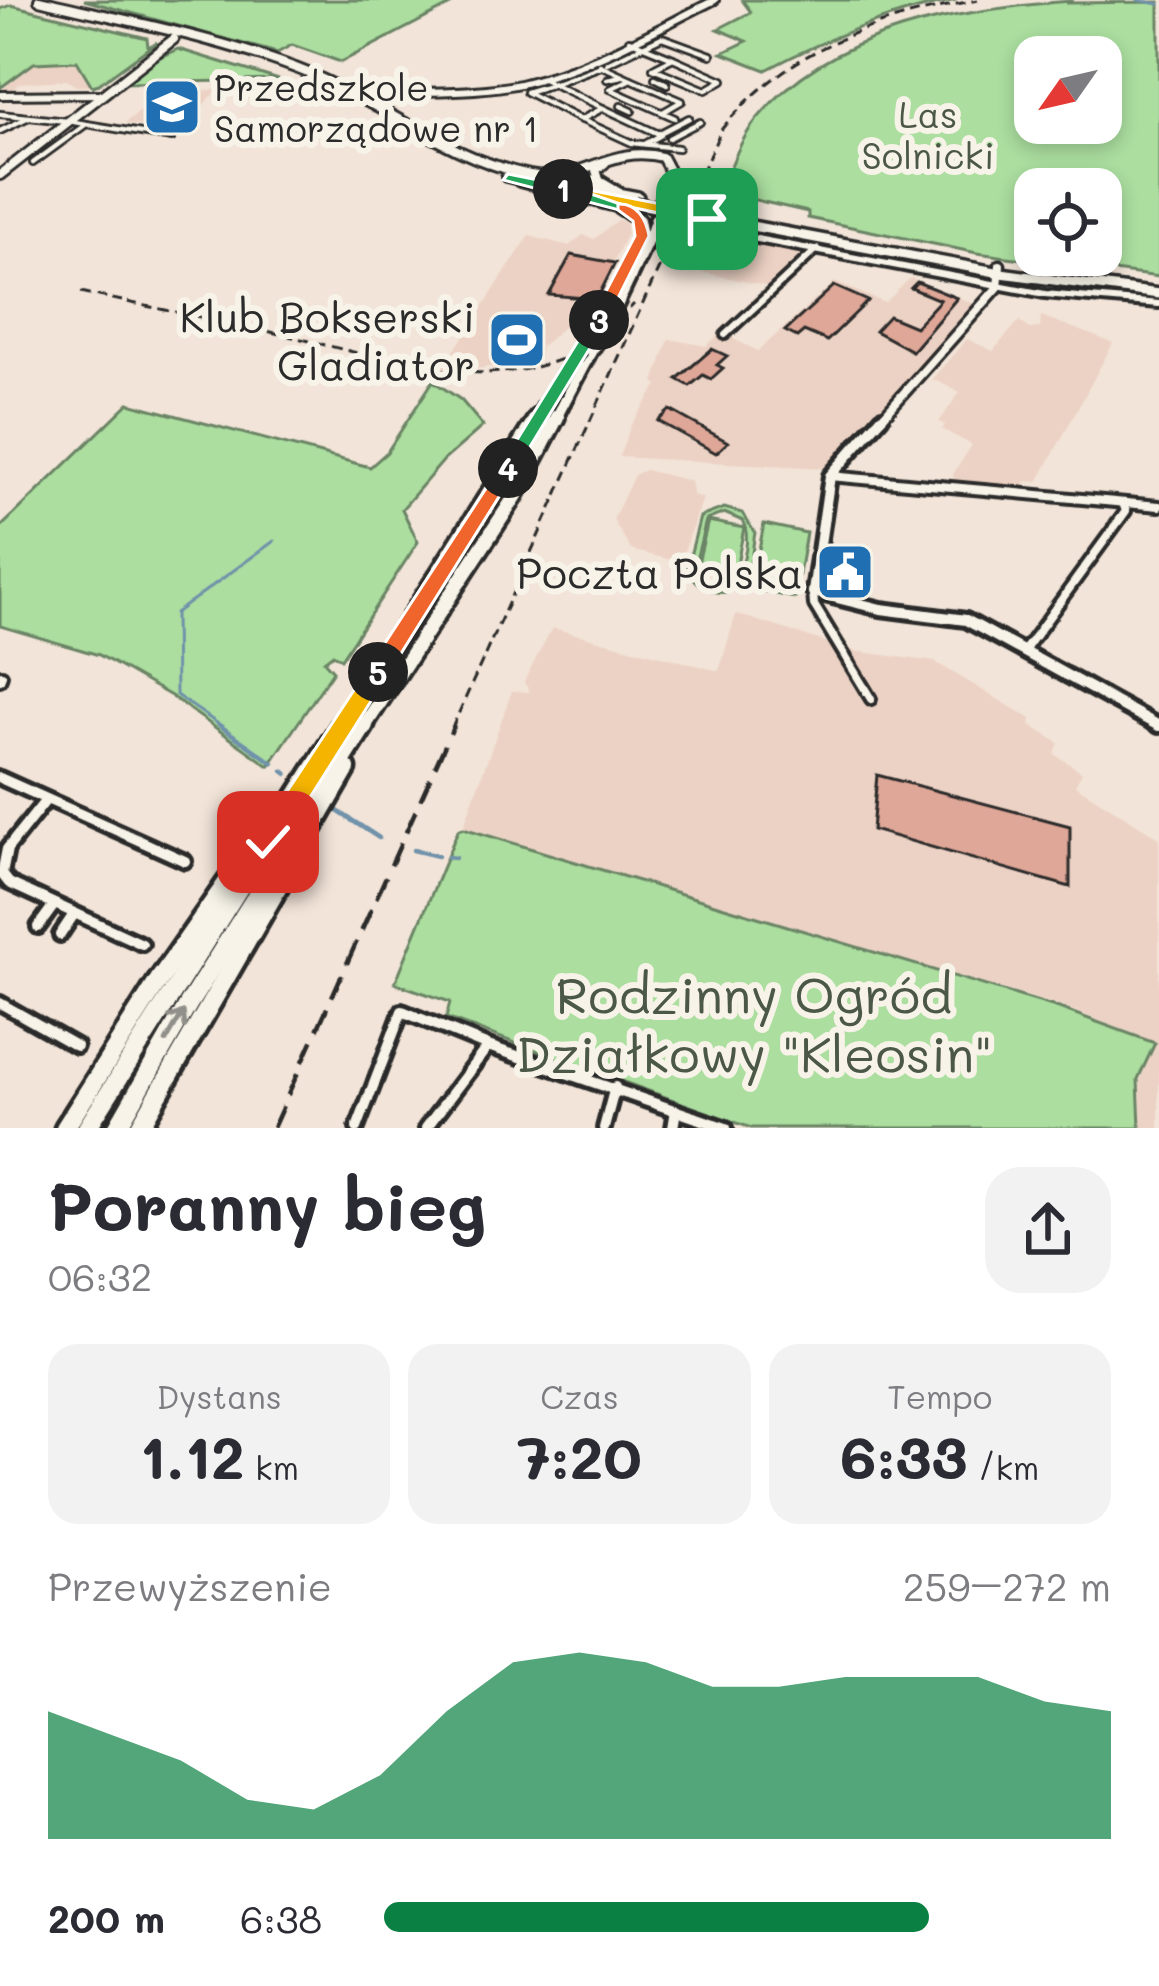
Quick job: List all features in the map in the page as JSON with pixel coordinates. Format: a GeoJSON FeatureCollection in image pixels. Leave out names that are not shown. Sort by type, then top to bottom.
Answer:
{"type":"FeatureCollection","features":[{"type":"Feature","properties":{"kind":"main road"},"geometry":{"type":"LineString","coordinates":[[34,1],[299,69],[458,152],[542,179],[689,214],[1000,274],[1159,291]]}},
{"type":"Feature","properties":{"kind":"main road"},"geometry":{"type":"LineString","coordinates":[[0,175],[70,122],[133,60],[178,37]]}},
{"type":"Feature","properties":{"kind":"main road"},"geometry":{"type":"LineString","coordinates":[[350,96],[465,163],[622,207],[639,220],[642,236]]}},
{"type":"Feature","properties":{"kind":"main road"},"geometry":{"type":"LineString","coordinates":[[542,179],[577,174],[607,155],[627,150],[654,154],[671,166],[650,236],[606,329]]}},
{"type":"Feature","properties":{"kind":"main road"},"geometry":{"type":"LineString","coordinates":[[87,1128],[589,336],[642,236],[664,166],[642,154],[610,159],[594,177],[618,194]]}},
{"type":"Feature","properties":{"kind":"main road"},"geometry":{"type":"LineString","coordinates":[[508,178],[636,200]]}},
{"type":"Feature","properties":{"kind":"main road"},"geometry":{"type":"LineString","coordinates":[[117,1128],[189,1003],[514,497],[591,352],[657,237],[669,225],[689,214],[708,214],[1000,274]]}},
{"type":"Feature","properties":{"kind":"main road"},"geometry":{"type":"LineString","coordinates":[[708,214],[728,221]]}},
{"type":"Feature","properties":{"kind":"main road"},"geometry":{"type":"LineString","coordinates":[[139,1128],[340,780],[358,735]]}},
{"type":"Feature","properties":{"kind":"main road"},"geometry":{"type":"LineString","coordinates":[[65,1128],[159,980],[301,777],[328,749]]}},
{"type":"Feature","properties":{"kind":"street"},"geometry":{"type":"LineString","coordinates":[[350,96],[478,89],[541,78],[715,0]]}},
{"type":"Feature","properties":{"kind":"street"},"geometry":{"type":"LineString","coordinates":[[678,148],[644,145],[523,93],[665,37],[711,55]]}},
{"type":"Feature","properties":{"kind":"street"},"geometry":{"type":"LineString","coordinates":[[629,40],[700,64],[733,86]]}},
{"type":"Feature","properties":{"kind":"street"},"geometry":{"type":"LineString","coordinates":[[652,58],[669,56]]}},
{"type":"Feature","properties":{"kind":"street"},"geometry":{"type":"LineString","coordinates":[[653,68],[669,56]]}},
{"type":"Feature","properties":{"kind":"street"},"geometry":{"type":"LineString","coordinates":[[587,60],[682,100],[662,112]]}},
{"type":"Feature","properties":{"kind":"street"},"geometry":{"type":"LineString","coordinates":[[673,67],[681,61]]}},
{"type":"Feature","properties":{"kind":"street"},"geometry":{"type":"LineString","coordinates":[[706,71],[721,64]]}},
{"type":"Feature","properties":{"kind":"street"},"geometry":{"type":"LineString","coordinates":[[645,65],[721,92],[714,86]]}},
{"type":"Feature","properties":{"kind":"street"},"geometry":{"type":"LineString","coordinates":[[716,75],[730,68]]}},
{"type":"Feature","properties":{"kind":"street"},"geometry":{"type":"LineString","coordinates":[[667,84],[657,79],[669,75]]}},
{"type":"Feature","properties":{"kind":"street"},"geometry":{"type":"LineString","coordinates":[[541,78],[664,137]]}},
{"type":"Feature","properties":{"kind":"street"},"geometry":{"type":"LineString","coordinates":[[607,79],[631,79]]}},
{"type":"Feature","properties":{"kind":"street"},"geometry":{"type":"LineString","coordinates":[[630,88],[631,79]]}},
{"type":"Feature","properties":{"kind":"street"},"geometry":{"type":"LineString","coordinates":[[610,89],[631,79]]}},
{"type":"Feature","properties":{"kind":"street"},"geometry":{"type":"LineString","coordinates":[[706,90],[722,81]]}},
{"type":"Feature","properties":{"kind":"street"},"geometry":{"type":"LineString","coordinates":[[602,86],[675,118]]}},
{"type":"Feature","properties":{"kind":"street"},"geometry":{"type":"LineString","coordinates":[[0,95],[99,94]]}},
{"type":"Feature","properties":{"kind":"street"},"geometry":{"type":"LineString","coordinates":[[632,111],[622,107],[636,101]]}},
{"type":"Feature","properties":{"kind":"street"},"geometry":{"type":"LineString","coordinates":[[581,120],[603,108]]}},
{"type":"Feature","properties":{"kind":"street"},"geometry":{"type":"LineString","coordinates":[[664,137],[686,116],[671,108]]}},
{"type":"Feature","properties":{"kind":"street"},"geometry":{"type":"LineString","coordinates":[[0,114],[172,138]]}},
{"type":"Feature","properties":{"kind":"street"},"geometry":{"type":"LineString","coordinates":[[0,131],[29,117]]}},
{"type":"Feature","properties":{"kind":"street"},"geometry":{"type":"LineString","coordinates":[[644,145],[700,122]]}},
{"type":"Feature","properties":{"kind":"street"},"geometry":{"type":"LineString","coordinates":[[33,163],[88,123]]}},
{"type":"Feature","properties":{"kind":"street"},"geometry":{"type":"LineString","coordinates":[[710,230],[1000,274],[1045,294],[1159,304]]}},
{"type":"Feature","properties":{"kind":"street"},"geometry":{"type":"LineString","coordinates":[[725,334],[817,249]]}},
{"type":"Feature","properties":{"kind":"street"},"geometry":{"type":"LineString","coordinates":[[871,699],[822,620],[813,592],[830,476],[1000,274]]}},
{"type":"Feature","properties":{"kind":"street"},"geometry":{"type":"LineString","coordinates":[[830,476],[1157,506],[1159,493]]}},
{"type":"Feature","properties":{"kind":"street"},"geometry":{"type":"LineString","coordinates":[[1024,651],[1126,511],[1123,503]]}},
{"type":"Feature","properties":{"kind":"street"},"geometry":{"type":"LineString","coordinates":[[813,592],[881,609],[950,616],[1159,726]]}},
{"type":"Feature","properties":{"kind":"street"},"geometry":{"type":"LineString","coordinates":[[0,778],[185,862]]}},
{"type":"Feature","properties":{"kind":"street"},"geometry":{"type":"LineString","coordinates":[[46,800],[7,849],[2,874],[9,884],[142,944]]}},
{"type":"Feature","properties":{"kind":"street"},"geometry":{"type":"LineString","coordinates":[[38,927],[54,905]]}},
{"type":"Feature","properties":{"kind":"street"},"geometry":{"type":"LineString","coordinates":[[60,935],[74,914]]}},
{"type":"Feature","properties":{"kind":"street"},"geometry":{"type":"LineString","coordinates":[[0,1003],[76,1046]]}},
{"type":"Feature","properties":{"kind":"street"},"geometry":{"type":"LineString","coordinates":[[357,1128],[402,1011],[488,1046],[726,1128]]}},
{"type":"Feature","properties":{"kind":"street"},"geometry":{"type":"LineString","coordinates":[[426,1128],[488,1046]]}},
{"type":"Feature","properties":{"kind":"street"},"geometry":{"type":"LineString","coordinates":[[604,1128],[615,1087]]}},
{"type":"Feature","properties":{"kind":"street"},"geometry":{"type":"LineString","coordinates":[[673,1128],[676,1110]]}},
{"type":"Feature","properties":{"kind":"shaded area"},"geometry":{"type":"Polygon","coordinates":[[[78,61],[92,86],[76,86],[67,80],[20,83],[0,91],[34,63],[78,61]]]}},
{"type":"Feature","properties":{"kind":"shaded area","name":"Przedszkole Samorządowe nr 1"},"geometry":{"type":"Polygon","coordinates":[[[218,90],[176,133],[125,123],[162,92],[218,90]]]}},
{"type":"Feature","properties":{"kind":"shaded area"},"geometry":{"type":"Polygon","coordinates":[[[618,220],[625,222],[627,233],[596,299],[541,346],[539,360],[475,369],[443,368],[529,236],[569,246],[583,235],[594,239],[618,220]]]}},
{"type":"Feature","properties":{"kind":"shaded area"},"geometry":{"type":"Polygon","coordinates":[[[715,235],[809,252],[774,288],[698,271],[715,235]]]}},
{"type":"Feature","properties":{"kind":"shaded area"},"geometry":{"type":"Polygon","coordinates":[[[910,278],[977,305],[826,468],[619,457],[631,425],[658,385],[654,382],[669,339],[706,346],[721,333],[758,351],[835,282],[885,303],[910,278]]]}},
{"type":"Feature","properties":{"kind":"shaded area"},"geometry":{"type":"Polygon","coordinates":[[[1041,316],[1113,343],[1038,482],[1025,481],[1027,488],[954,482],[953,474],[972,445],[942,429],[945,425],[939,422],[960,392],[932,379],[967,339],[993,351],[1019,321],[1030,329],[1040,328],[1041,316]]]}},
{"type":"Feature","properties":{"kind":"shaded area"},"geometry":{"type":"Polygon","coordinates":[[[645,470],[691,481],[693,495],[703,498],[680,562],[631,550],[613,520],[634,475],[645,470]]]}},
{"type":"Feature","properties":{"kind":"shaded area"},"geometry":{"type":"Polygon","coordinates":[[[736,614],[854,651],[935,662],[1031,719],[1030,725],[1059,743],[1054,754],[1082,772],[1075,785],[1159,838],[1159,1128],[1141,1128],[1140,1081],[1155,1042],[1058,1005],[589,870],[463,828],[512,691],[530,692],[524,682],[552,628],[719,671],[736,614]]]}},
{"type":"Feature","properties":{"kind":"green space"},"geometry":{"type":"Polygon","coordinates":[[[84,0],[460,0],[341,62],[292,45],[277,53],[84,0]]]}},
{"type":"Feature","properties":{"kind":"green space"},"geometry":{"type":"Polygon","coordinates":[[[742,0],[956,0],[859,28],[766,70],[722,53],[747,41],[718,29],[751,12],[742,0]]]}},
{"type":"Feature","properties":{"kind":"green space","name":"Las Solnicki"},"geometry":{"type":"Polygon","coordinates":[[[1071,1],[1159,2],[1159,277],[1122,272],[1122,168],[1014,168],[1014,258],[808,218],[808,212],[720,192],[758,118],[788,87],[823,63],[901,29],[986,10],[1071,1]]]}},
{"type":"Feature","properties":{"kind":"green space"},"geometry":{"type":"Polygon","coordinates":[[[11,5],[147,38],[148,47],[157,42],[99,84],[92,86],[77,61],[34,63],[0,88],[0,9],[11,5]]]}},
{"type":"Feature","properties":{"kind":"green space"},"geometry":{"type":"Polygon","coordinates":[[[178,49],[279,80],[124,83],[149,62],[178,49]]]}},
{"type":"Feature","properties":{"kind":"green space"},"geometry":{"type":"Polygon","coordinates":[[[433,381],[461,400],[483,426],[444,460],[402,509],[418,542],[341,659],[333,654],[324,661],[333,671],[269,766],[171,696],[99,655],[0,626],[0,528],[129,403],[370,467],[387,452],[433,381]]]}},
{"type":"Feature","properties":{"kind":"green space"},"geometry":{"type":"Polygon","coordinates":[[[724,508],[742,513],[755,533],[749,571],[737,589],[712,591],[687,568],[700,517],[724,508]],[[724,513],[706,520],[694,568],[705,582],[716,587],[735,577],[746,550],[743,521],[724,513]]]}},
{"type":"Feature","properties":{"kind":"green space"},"geometry":{"type":"Polygon","coordinates":[[[708,521],[744,528],[735,574],[697,567],[708,521]]]}},
{"type":"Feature","properties":{"kind":"green space"},"geometry":{"type":"Polygon","coordinates":[[[764,524],[806,533],[795,598],[751,589],[764,524]]]}},
{"type":"Feature","properties":{"kind":"green space","name":"Rodzinny Ogród Działkowy \"Kleosin\""},"geometry":{"type":"Polygon","coordinates":[[[458,830],[1059,1008],[1155,1043],[1138,1079],[1140,1128],[751,1128],[446,1018],[450,1002],[395,983],[458,830]]]}},
{"type":"Feature","properties":{"kind":"building"},"geometry":{"type":"Polygon","coordinates":[[[571,255],[615,263],[597,299],[549,295],[571,255]]]}},
{"type":"Feature","properties":{"kind":"building"},"geometry":{"type":"Polygon","coordinates":[[[917,282],[957,298],[912,351],[875,331],[889,316],[915,327],[940,300],[911,288],[917,282]]]}},
{"type":"Feature","properties":{"kind":"building"},"geometry":{"type":"Polygon","coordinates":[[[834,286],[868,301],[827,341],[804,331],[797,337],[785,331],[834,286]]]}},
{"type":"Feature","properties":{"kind":"building"},"geometry":{"type":"Polygon","coordinates":[[[712,349],[727,356],[711,379],[703,375],[690,386],[677,379],[712,349]]]}},
{"type":"Feature","properties":{"kind":"building"},"geometry":{"type":"Polygon","coordinates":[[[670,410],[728,442],[716,453],[658,421],[670,410]]]}},
{"type":"Feature","properties":{"kind":"building"},"geometry":{"type":"Polygon","coordinates":[[[877,775],[1070,826],[1070,887],[872,830],[877,775]]]}},
{"type":"Feature","properties":{"kind":"waterway"},"geometry":{"type":"LineString","coordinates":[[1138,0],[1159,4]]}},
{"type":"Feature","properties":{"kind":"waterway"},"geometry":{"type":"LineString","coordinates":[[224,728],[176,695],[175,613],[274,541]]}},
{"type":"Feature","properties":{"kind":"waterway"},"geometry":{"type":"LineString","coordinates":[[219,725],[273,763]]}},
{"type":"Feature","properties":{"kind":"waterway"},"geometry":{"type":"LineString","coordinates":[[283,771],[287,774]]}},
{"type":"Feature","properties":{"kind":"waterway"},"geometry":{"type":"LineString","coordinates":[[333,808],[379,838]]}},
{"type":"Feature","properties":{"kind":"waterway"},"geometry":{"type":"LineString","coordinates":[[413,850],[438,856]]}},
{"type":"Feature","properties":{"kind":"waterway"},"geometry":{"type":"LineString","coordinates":[[448,857],[455,858]]}},
{"type":"Feature","properties":{"kind":"railway"},"geometry":{"type":"LineString","coordinates":[[452,728],[721,130],[775,78],[836,41],[905,16],[978,0]]}},
{"type":"Feature","properties":{"kind":"railway"},"geometry":{"type":"LineString","coordinates":[[81,292],[420,367],[493,373],[528,369],[572,354],[601,336],[634,304]]}},
{"type":"Feature","properties":{"kind":"railway"},"geometry":{"type":"LineString","coordinates":[[273,1128],[454,725]]}},
{"type":"Feature","properties":{"kind":"place","name":"Przedszkole Samorządowe nr 1"},"geometry":{"type":"Point","coordinates":[172,107]}},
{"type":"Feature","properties":{"kind":"place","name":"Klub Bokserski Gladiator"},"geometry":{"type":"Point","coordinates":[517,340]}},
{"type":"Feature","properties":{"kind":"place","name":"Poczta Polska"},"geometry":{"type":"Point","coordinates":[845,572]}},
{"type":"Feature","properties":{"kind":"route"},"geometry":{"type":"LineString","coordinates":[[268,842],[523,445],[609,304],[642,236],[639,220],[622,207],[508,178],[728,221],[707,219]]}}]}
